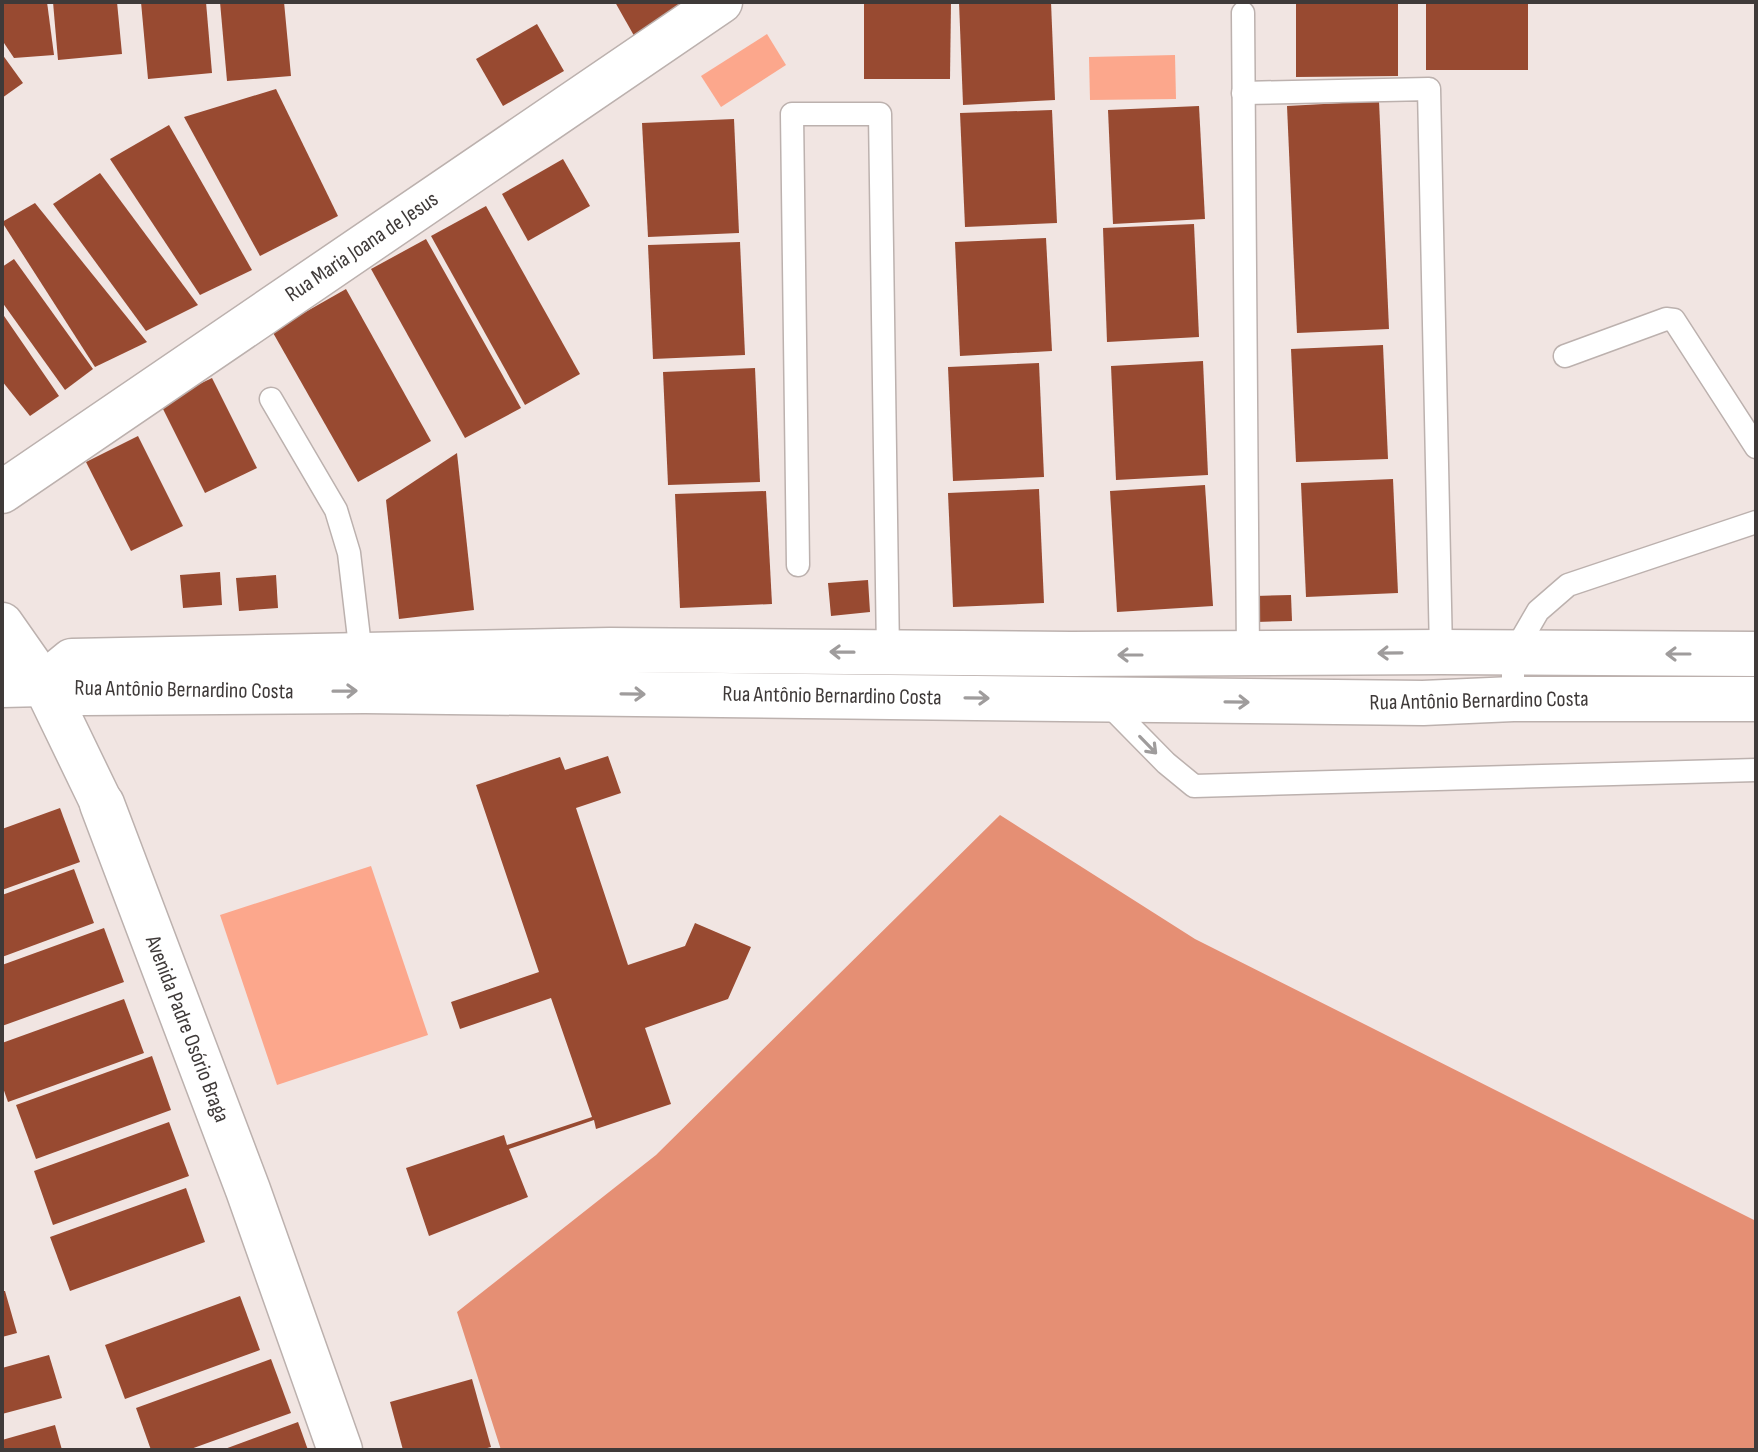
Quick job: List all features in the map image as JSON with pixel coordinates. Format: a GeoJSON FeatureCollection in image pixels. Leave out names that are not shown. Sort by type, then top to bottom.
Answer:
{"type":"FeatureCollection","features":[{"type":"Feature","properties":{"kind":"street","name":"Rua Maria Joana de Jesus"},"geometry":{"type":"LineString","coordinates":[[2,492],[721,2]]}},
{"type":"Feature","properties":{"kind":"street","name":"Avenida Padre Osório Braga"},"geometry":{"type":"LineString","coordinates":[[2,624],[23,684],[102,804],[248,1190],[340,1450]]}},
{"type":"Feature","properties":{"kind":"street","name":"Rua Antônio Bernardino Costa"},"geometry":{"type":"LineString","coordinates":[[23,684],[84,693],[365,691],[578,672],[888,653],[1756,654]]}},
{"type":"Feature","properties":{"kind":"street","name":"Rua Antônio Bernardino Costa"},"geometry":{"type":"LineString","coordinates":[[23,684],[72,661],[361,655],[578,672],[1105,701],[1423,703],[1513,699],[1756,699]]}},
{"type":"Feature","properties":{"kind":"lane"},"geometry":{"type":"LineString","coordinates":[[1243,13],[1248,655]]}},
{"type":"Feature","properties":{"kind":"lane"},"geometry":{"type":"LineString","coordinates":[[1243,93],[1429,89],[1441,652]]}},
{"type":"Feature","properties":{"kind":"lane"},"geometry":{"type":"LineString","coordinates":[[798,565],[792,114],[880,114],[888,653]]}},
{"type":"Feature","properties":{"kind":"lane"},"geometry":{"type":"LineString","coordinates":[[1565,356],[1666,319],[1674,320],[1756,447]]}},
{"type":"Feature","properties":{"kind":"lane"},"geometry":{"type":"LineString","coordinates":[[271,399],[336,510],[349,553],[361,655]]}},
{"type":"Feature","properties":{"kind":"lane"},"geometry":{"type":"LineString","coordinates":[[1513,699],[1513,654],[1538,611],[1568,585],[1756,522]]}},
{"type":"Feature","properties":{"kind":"lane"},"geometry":{"type":"LineString","coordinates":[[1105,701],[1166,763],[1194,786],[1756,770]]}},
{"type":"Feature","properties":{"kind":"shaded area"},"geometry":{"type":"Polygon","coordinates":[[[767,34],[786,65],[721,107],[701,76],[767,34]]]}},
{"type":"Feature","properties":{"kind":"shaded area"},"geometry":{"type":"Polygon","coordinates":[[[1175,55],[1176,99],[1090,100],[1089,57],[1175,55]]]}},
{"type":"Feature","properties":{"kind":"shaded area"},"geometry":{"type":"Polygon","coordinates":[[[1000,815],[1195,939],[1756,1221],[1756,1450],[501,1450],[457,1312],[656,1155],[1000,815]]]}},
{"type":"Feature","properties":{"kind":"shaded area"},"geometry":{"type":"Polygon","coordinates":[[[371,866],[428,1035],[277,1085],[220,915],[371,866]]]}},
{"type":"Feature","properties":{"kind":"building"},"geometry":{"type":"Polygon","coordinates":[[[2,2],[47,2],[54,55],[14,58],[2,40],[2,2]]]}},
{"type":"Feature","properties":{"kind":"building"},"geometry":{"type":"Polygon","coordinates":[[[53,2],[117,2],[122,54],[58,60],[53,2]]]}},
{"type":"Feature","properties":{"kind":"building"},"geometry":{"type":"Polygon","coordinates":[[[141,2],[206,2],[212,73],[148,79],[141,2]]]}},
{"type":"Feature","properties":{"kind":"building"},"geometry":{"type":"Polygon","coordinates":[[[220,2],[284,2],[291,76],[227,81],[220,2]]]}},
{"type":"Feature","properties":{"kind":"building"},"geometry":{"type":"Polygon","coordinates":[[[615,2],[696,2],[637,41],[615,2]]]}},
{"type":"Feature","properties":{"kind":"building"},"geometry":{"type":"Polygon","coordinates":[[[864,2],[951,2],[950,79],[864,79],[864,2]]]}},
{"type":"Feature","properties":{"kind":"building"},"geometry":{"type":"Polygon","coordinates":[[[959,2],[1051,2],[1055,100],[963,105],[959,2]]]}},
{"type":"Feature","properties":{"kind":"building"},"geometry":{"type":"Polygon","coordinates":[[[1296,2],[1398,2],[1398,76],[1296,77],[1296,2]]]}},
{"type":"Feature","properties":{"kind":"building"},"geometry":{"type":"Polygon","coordinates":[[[1426,2],[1528,2],[1528,70],[1426,70],[1426,2]]]}},
{"type":"Feature","properties":{"kind":"building"},"geometry":{"type":"Polygon","coordinates":[[[537,24],[564,71],[503,106],[476,59],[537,24]]]}},
{"type":"Feature","properties":{"kind":"building"},"geometry":{"type":"Polygon","coordinates":[[[2,54],[23,83],[2,98],[2,54]]]}},
{"type":"Feature","properties":{"kind":"building"},"geometry":{"type":"Polygon","coordinates":[[[276,89],[338,216],[260,256],[184,117],[276,89]]]}},
{"type":"Feature","properties":{"kind":"building"},"geometry":{"type":"Polygon","coordinates":[[[1379,101],[1389,329],[1297,333],[1287,106],[1379,101]]]}},
{"type":"Feature","properties":{"kind":"building"},"geometry":{"type":"Polygon","coordinates":[[[1199,106],[1205,219],[1113,224],[1108,110],[1199,106]]]}},
{"type":"Feature","properties":{"kind":"building"},"geometry":{"type":"Polygon","coordinates":[[[1052,110],[1057,223],[965,227],[960,113],[1052,110]]]}},
{"type":"Feature","properties":{"kind":"building"},"geometry":{"type":"Polygon","coordinates":[[[734,119],[739,233],[648,237],[642,123],[734,119]]]}},
{"type":"Feature","properties":{"kind":"building"},"geometry":{"type":"Polygon","coordinates":[[[169,125],[252,270],[200,295],[110,159],[169,125]]]}},
{"type":"Feature","properties":{"kind":"building"},"geometry":{"type":"Polygon","coordinates":[[[563,159],[590,206],[528,241],[502,194],[563,159]]]}},
{"type":"Feature","properties":{"kind":"building"},"geometry":{"type":"Polygon","coordinates":[[[100,173],[198,305],[146,331],[53,204],[100,173]]]}},
{"type":"Feature","properties":{"kind":"building"},"geometry":{"type":"Polygon","coordinates":[[[35,203],[147,342],[95,367],[2,222],[35,203]]]}},
{"type":"Feature","properties":{"kind":"building"},"geometry":{"type":"Polygon","coordinates":[[[486,206],[580,374],[525,405],[431,236],[486,206]]]}},
{"type":"Feature","properties":{"kind":"building"},"geometry":{"type":"Polygon","coordinates":[[[1194,224],[1199,337],[1107,342],[1103,228],[1194,224]]]}},
{"type":"Feature","properties":{"kind":"building"},"geometry":{"type":"Polygon","coordinates":[[[1046,238],[1052,351],[960,356],[955,242],[1046,238]]]}},
{"type":"Feature","properties":{"kind":"building"},"geometry":{"type":"Polygon","coordinates":[[[426,239],[521,408],[465,438],[371,269],[426,239]]]}},
{"type":"Feature","properties":{"kind":"building"},"geometry":{"type":"Polygon","coordinates":[[[740,242],[745,355],[653,359],[648,245],[740,242]]]}},
{"type":"Feature","properties":{"kind":"building"},"geometry":{"type":"Polygon","coordinates":[[[14,259],[93,369],[65,390],[2,302],[2,267],[14,259]]]}},
{"type":"Feature","properties":{"kind":"building"},"geometry":{"type":"Polygon","coordinates":[[[346,289],[431,441],[358,482],[272,331],[346,289]]]}},
{"type":"Feature","properties":{"kind":"building"},"geometry":{"type":"Polygon","coordinates":[[[2,313],[59,396],[30,416],[2,381],[2,313]]]}},
{"type":"Feature","properties":{"kind":"building"},"geometry":{"type":"Polygon","coordinates":[[[1383,345],[1388,459],[1296,462],[1291,349],[1383,345]]]}},
{"type":"Feature","properties":{"kind":"building"},"geometry":{"type":"Polygon","coordinates":[[[1203,361],[1208,475],[1116,480],[1111,366],[1203,361]]]}},
{"type":"Feature","properties":{"kind":"building"},"geometry":{"type":"Polygon","coordinates":[[[1039,363],[1044,477],[953,481],[948,367],[1039,363]]]}},
{"type":"Feature","properties":{"kind":"building"},"geometry":{"type":"Polygon","coordinates":[[[755,368],[760,482],[668,485],[663,372],[755,368]]]}},
{"type":"Feature","properties":{"kind":"building"},"geometry":{"type":"Polygon","coordinates":[[[212,378],[257,468],[205,493],[160,403],[212,378]]]}},
{"type":"Feature","properties":{"kind":"building"},"geometry":{"type":"Polygon","coordinates":[[[138,436],[183,526],[131,551],[86,462],[138,436]]]}},
{"type":"Feature","properties":{"kind":"building"},"geometry":{"type":"Polygon","coordinates":[[[457,453],[474,610],[399,619],[386,500],[457,453]]]}},
{"type":"Feature","properties":{"kind":"building"},"geometry":{"type":"Polygon","coordinates":[[[1393,479],[1398,593],[1306,597],[1301,483],[1393,479]]]}},
{"type":"Feature","properties":{"kind":"building"},"geometry":{"type":"Polygon","coordinates":[[[1205,485],[1213,606],[1117,612],[1110,491],[1205,485]]]}},
{"type":"Feature","properties":{"kind":"building"},"geometry":{"type":"Polygon","coordinates":[[[1039,489],[1044,603],[953,607],[948,493],[1039,489]]]}},
{"type":"Feature","properties":{"kind":"building"},"geometry":{"type":"Polygon","coordinates":[[[766,491],[772,604],[680,608],[675,494],[766,491]]]}},
{"type":"Feature","properties":{"kind":"building"},"geometry":{"type":"Polygon","coordinates":[[[220,572],[222,605],[183,608],[180,575],[220,572]]]}},
{"type":"Feature","properties":{"kind":"building"},"geometry":{"type":"Polygon","coordinates":[[[276,575],[278,608],[239,611],[236,578],[276,575]]]}},
{"type":"Feature","properties":{"kind":"building"},"geometry":{"type":"Polygon","coordinates":[[[868,580],[870,612],[831,616],[828,583],[868,580]]]}},
{"type":"Feature","properties":{"kind":"building"},"geometry":{"type":"Polygon","coordinates":[[[1291,595],[1292,621],[1256,622],[1255,596],[1291,595]]]}},
{"type":"Feature","properties":{"kind":"building"},"geometry":{"type":"Polygon","coordinates":[[[608,756],[621,793],[576,808],[628,965],[685,946],[695,923],[751,947],[728,999],[645,1028],[671,1104],[596,1129],[594,1120],[509,1149],[528,1197],[429,1236],[406,1168],[504,1135],[507,1145],[592,1117],[551,998],[460,1029],[451,1002],[539,972],[476,785],[560,757],[565,770],[608,756]]]}},
{"type":"Feature","properties":{"kind":"building"},"geometry":{"type":"Polygon","coordinates":[[[60,808],[80,862],[2,890],[2,829],[60,808]]]}},
{"type":"Feature","properties":{"kind":"building"},"geometry":{"type":"Polygon","coordinates":[[[74,869],[94,923],[2,957],[2,895],[74,869]]]}},
{"type":"Feature","properties":{"kind":"building"},"geometry":{"type":"Polygon","coordinates":[[[104,928],[124,982],[2,1026],[2,965],[104,928]]]}},
{"type":"Feature","properties":{"kind":"building"},"geometry":{"type":"Polygon","coordinates":[[[124,999],[144,1053],[8,1102],[2,1085],[2,1043],[124,999]]]}},
{"type":"Feature","properties":{"kind":"building"},"geometry":{"type":"Polygon","coordinates":[[[152,1056],[171,1110],[36,1159],[16,1105],[152,1056]]]}},
{"type":"Feature","properties":{"kind":"building"},"geometry":{"type":"Polygon","coordinates":[[[169,1122],[189,1176],[53,1225],[34,1171],[169,1122]]]}},
{"type":"Feature","properties":{"kind":"building"},"geometry":{"type":"Polygon","coordinates":[[[186,1188],[205,1242],[70,1291],[50,1237],[186,1188]]]}},
{"type":"Feature","properties":{"kind":"building"},"geometry":{"type":"Polygon","coordinates":[[[2,1291],[5,1291],[17,1333],[2,1337],[2,1291]]]}},
{"type":"Feature","properties":{"kind":"building"},"geometry":{"type":"Polygon","coordinates":[[[240,1296],[260,1350],[125,1399],[105,1345],[240,1296]]]}},
{"type":"Feature","properties":{"kind":"building"},"geometry":{"type":"Polygon","coordinates":[[[49,1355],[62,1398],[2,1414],[2,1368],[49,1355]]]}},
{"type":"Feature","properties":{"kind":"building"},"geometry":{"type":"Polygon","coordinates":[[[271,1359],[291,1413],[188,1450],[151,1450],[136,1408],[271,1359]]]}},
{"type":"Feature","properties":{"kind":"building"},"geometry":{"type":"Polygon","coordinates":[[[472,1379],[491,1447],[480,1450],[403,1450],[390,1402],[472,1379]]]}},
{"type":"Feature","properties":{"kind":"building"},"geometry":{"type":"Polygon","coordinates":[[[298,1422],[308,1450],[222,1450],[298,1422]]]}},
{"type":"Feature","properties":{"kind":"building"},"geometry":{"type":"Polygon","coordinates":[[[55,1425],[62,1450],[2,1450],[2,1440],[55,1425]]]}}]}
